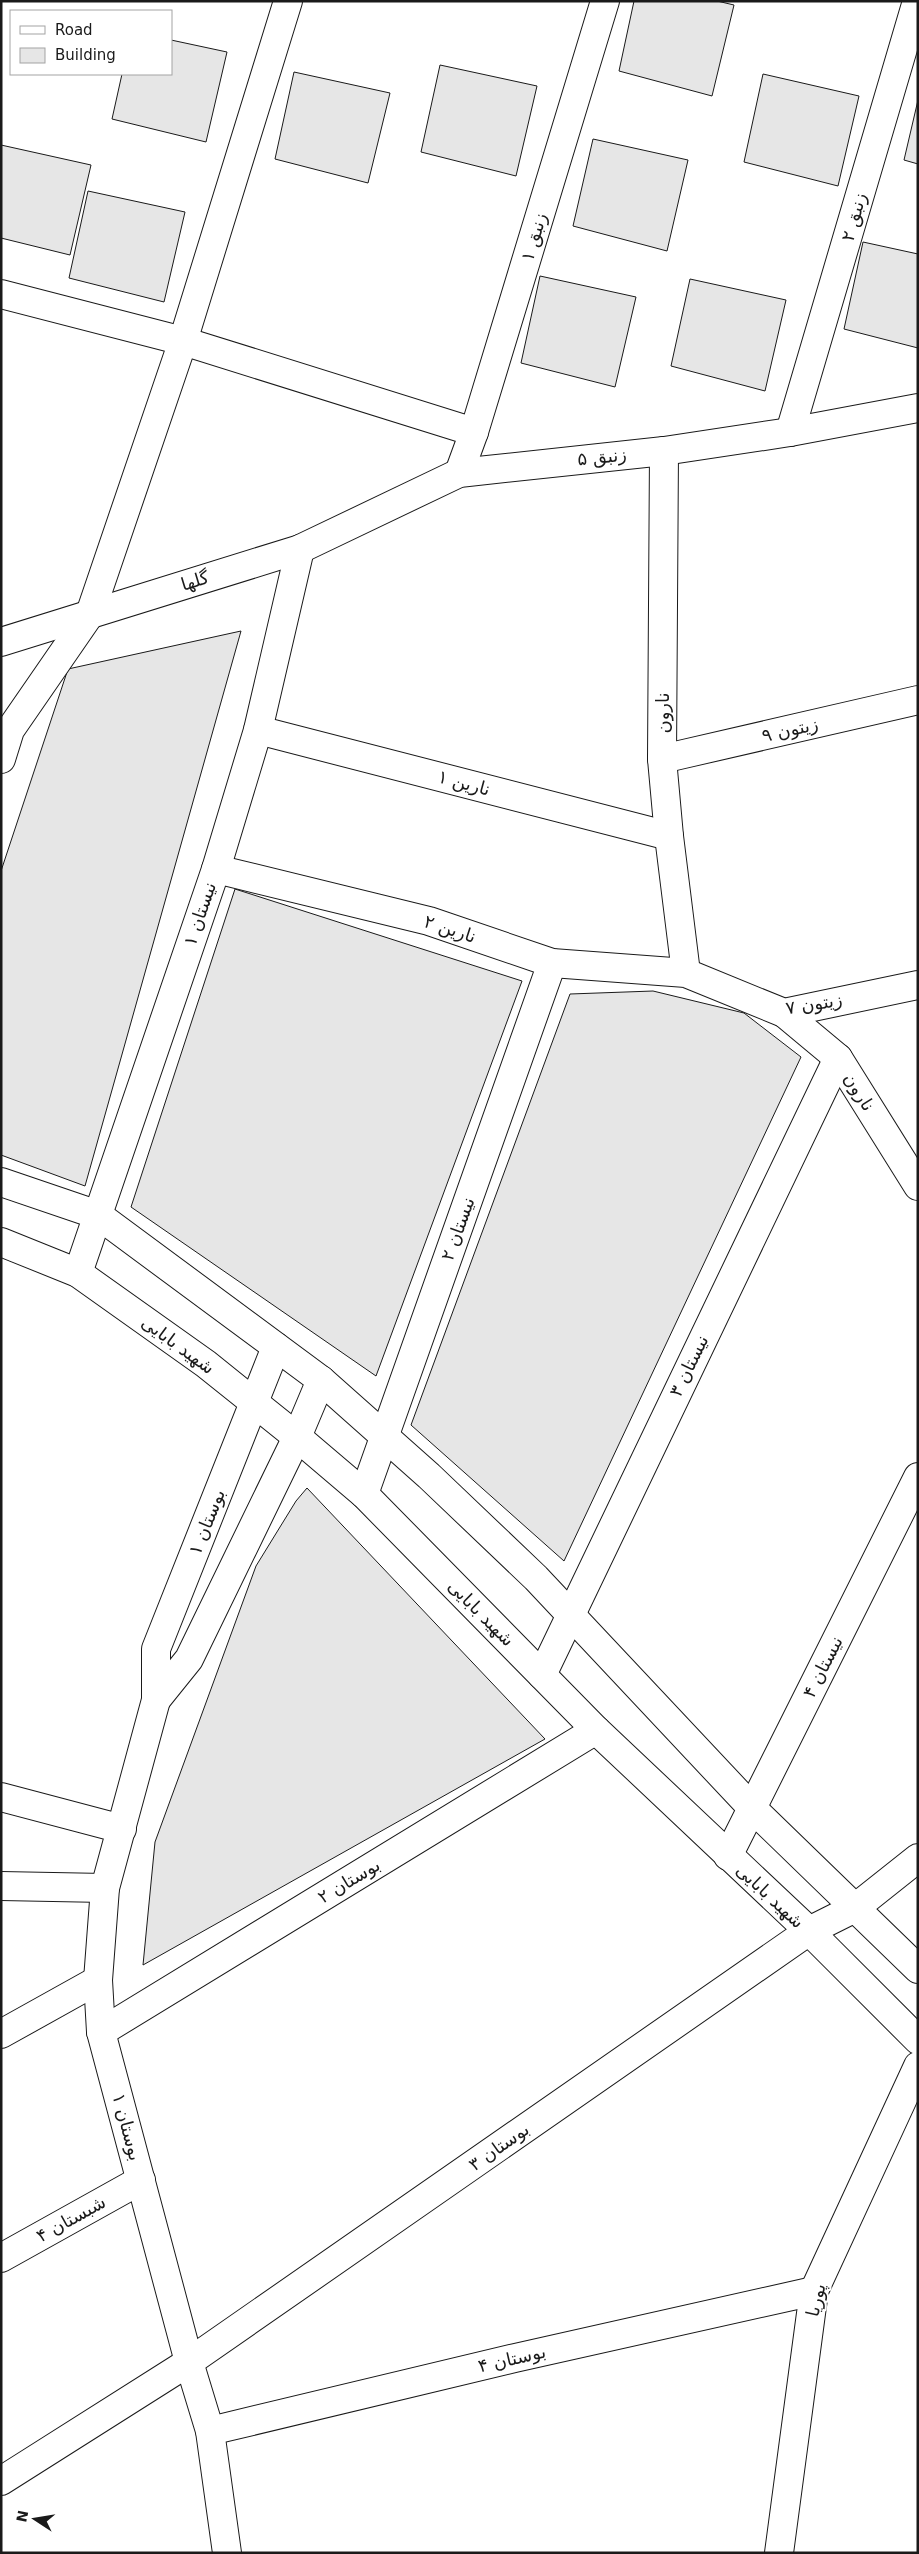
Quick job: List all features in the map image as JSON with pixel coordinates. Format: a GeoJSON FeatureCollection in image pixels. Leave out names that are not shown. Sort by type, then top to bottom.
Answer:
{"type":"FeatureCollection","features":[{"type":"Feature","properties":{"kind":"street"},"geometry":{"type":"LineString","coordinates":[[1,759],[10,730],[90,614],[183,341],[288,1]]}},
{"type":"Feature","properties":{"kind":"street","name":"زنبق ۱"},"geometry":{"type":"LineString","coordinates":[[459,473],[474,432],[605,1]]}},
{"type":"Feature","properties":{"kind":"street","name":"زنبق ۲"},"geometry":{"type":"LineString","coordinates":[[790,432],[917,1]]}},
{"type":"Feature","properties":{"kind":"street"},"geometry":{"type":"LineString","coordinates":[[1,294],[183,341],[474,432]]}},
{"type":"Feature","properties":{"kind":"street","name":"زنبق ۵"},"geometry":{"type":"LineString","coordinates":[[300,549],[459,473],[664,451],[790,432],[918,408]]}},
{"type":"Feature","properties":{"kind":"street","name":"نارون"},"geometry":{"type":"LineString","coordinates":[[664,451],[662,760],[669,836],[686,973]]}},
{"type":"Feature","properties":{"kind":"street","name":"گلها"},"geometry":{"type":"LineString","coordinates":[[1,642],[300,549]]}},
{"type":"Feature","properties":{"kind":"street","name":"نیستان ۱"},"geometry":{"type":"LineString","coordinates":[[78,1273],[216,869],[258,730],[300,549]]}},
{"type":"Feature","properties":{"kind":"street","name":"زیتون ۹"},"geometry":{"type":"LineString","coordinates":[[662,760],[918,700]]}},
{"type":"Feature","properties":{"kind":"street","name":"نارین ۱"},"geometry":{"type":"LineString","coordinates":[[258,730],[669,836]]}},
{"type":"Feature","properties":{"kind":"street","name":"نارین ۲"},"geometry":{"type":"LineString","coordinates":[[216,869],[429,921],[552,963],[686,973]]}},
{"type":"Feature","properties":{"kind":"street","name":"نیستان ۲"},"geometry":{"type":"LineString","coordinates":[[364,1494],[552,963]]}},
{"type":"Feature","properties":{"kind":"street","name":"زیتون ۷"},"geometry":{"type":"LineString","coordinates":[[686,973],[784,1013],[918,985]]}},
{"type":"Feature","properties":{"kind":"street","name":"نارون"},"geometry":{"type":"LineString","coordinates":[[784,1013],[838,1058],[918,1186]]}},
{"type":"Feature","properties":{"kind":"street","name":"نیستان ۳"},"geometry":{"type":"LineString","coordinates":[[542,1675],[838,1058]]}},
{"type":"Feature","properties":{"kind":"street"},"geometry":{"type":"LineString","coordinates":[[1,1182],[98,1215],[321,1380],[384,1436],[529,1572],[752,1808],[918,1969]]}},
{"type":"Feature","properties":{"kind":"street","name":"شهید بابایی"},"geometry":{"type":"LineString","coordinates":[[1,1242],[78,1273],[206,1364],[364,1494],[596,1730],[808,1931],[918,2040]]}},
{"type":"Feature","properties":{"kind":"street","name":"بوستان ۱"},"geometry":{"type":"LineString","coordinates":[[227,2553],[210,2431],[189,2362],[101,2032],[98,1980],[106,1888],[156,1700],[156,1649],[276,1347]]}},
{"type":"Feature","properties":{"kind":"street","name":"بوستان ۱"},"geometry":{"type":"LineString","coordinates":[[156,1700],[189,1659],[297,1437],[321,1380]]}},
{"type":"Feature","properties":{"kind":"street","name":"نیستان ۴"},"geometry":{"type":"LineString","coordinates":[[728,1856],[918,1477]]}},
{"type":"Feature","properties":{"kind":"street","name":"بوستان ۲"},"geometry":{"type":"LineString","coordinates":[[101,2032],[596,1730]]}},
{"type":"Feature","properties":{"kind":"street"},"geometry":{"type":"LineString","coordinates":[[1,1797],[122,1829]]}},
{"type":"Feature","properties":{"kind":"street","name":"بوستان ۳"},"geometry":{"type":"LineString","coordinates":[[1,2481],[189,2362],[808,1931],[855,1908],[918,1858]]}},
{"type":"Feature","properties":{"kind":"street"},"geometry":{"type":"LineString","coordinates":[[1,1886],[106,1888]]}},
{"type":"Feature","properties":{"kind":"street"},"geometry":{"type":"LineString","coordinates":[[1,2034],[98,1980]]}},
{"type":"Feature","properties":{"kind":"street","name":"پوریا"},"geometry":{"type":"LineString","coordinates":[[779,2553],[814,2291],[918,2066]]}},
{"type":"Feature","properties":{"kind":"street","name":"شبستان ۴"},"geometry":{"type":"LineString","coordinates":[[1,2258],[141,2180]]}},
{"type":"Feature","properties":{"kind":"street","name":"بوستان ۴"},"geometry":{"type":"LineString","coordinates":[[210,2431],[516,2358],[814,2291]]}},
{"type":"Feature","properties":{"kind":"building"},"geometry":{"type":"Polygon","coordinates":[[[634,1],[717,1],[734,5],[712,96],[619,71],[634,1]]]}},
{"type":"Feature","properties":{"kind":"building"},"geometry":{"type":"Polygon","coordinates":[[[172,40],[227,52],[206,142],[112,119],[122,75],[172,75],[172,40]]]}},
{"type":"Feature","properties":{"kind":"building"},"geometry":{"type":"Polygon","coordinates":[[[440,65],[537,86],[516,176],[421,152],[440,65]]]}},
{"type":"Feature","properties":{"kind":"building"},"geometry":{"type":"Polygon","coordinates":[[[294,72],[390,93],[368,183],[275,159],[294,72]]]}},
{"type":"Feature","properties":{"kind":"building"},"geometry":{"type":"Polygon","coordinates":[[[763,74],[859,96],[838,186],[744,162],[763,74]]]}},
{"type":"Feature","properties":{"kind":"building"},"geometry":{"type":"Polygon","coordinates":[[[918,100],[918,164],[904,160],[918,100]]]}},
{"type":"Feature","properties":{"kind":"building"},"geometry":{"type":"Polygon","coordinates":[[[593,139],[688,160],[667,251],[573,226],[593,139]]]}},
{"type":"Feature","properties":{"kind":"building"},"geometry":{"type":"Polygon","coordinates":[[[1,145],[91,165],[70,255],[1,238],[1,145]]]}},
{"type":"Feature","properties":{"kind":"building"},"geometry":{"type":"Polygon","coordinates":[[[88,191],[185,212],[164,302],[69,278],[88,191]]]}},
{"type":"Feature","properties":{"kind":"building"},"geometry":{"type":"Polygon","coordinates":[[[863,242],[918,254],[918,348],[844,329],[863,242]]]}},
{"type":"Feature","properties":{"kind":"building"},"geometry":{"type":"Polygon","coordinates":[[[540,276],[636,297],[615,387],[521,363],[540,276]]]}},
{"type":"Feature","properties":{"kind":"building"},"geometry":{"type":"Polygon","coordinates":[[[690,279],[786,300],[765,391],[671,366],[690,279]]]}},
{"type":"Feature","properties":{"kind":"building"},"geometry":{"type":"Polygon","coordinates":[[[241,631],[85,1186],[1,1155],[1,871],[68,669],[241,631]]]}},
{"type":"Feature","properties":{"kind":"building"},"geometry":{"type":"Polygon","coordinates":[[[235,889],[522,981],[376,1376],[131,1207],[235,889]]]}},
{"type":"Feature","properties":{"kind":"building"},"geometry":{"type":"Polygon","coordinates":[[[653,991],[744,1013],[801,1057],[564,1561],[411,1425],[570,994],[653,991]]]}},
{"type":"Feature","properties":{"kind":"building"},"geometry":{"type":"Polygon","coordinates":[[[307,1488],[545,1739],[143,1965],[155,1842],[256,1566],[296,1501],[307,1488]]]}}]}
